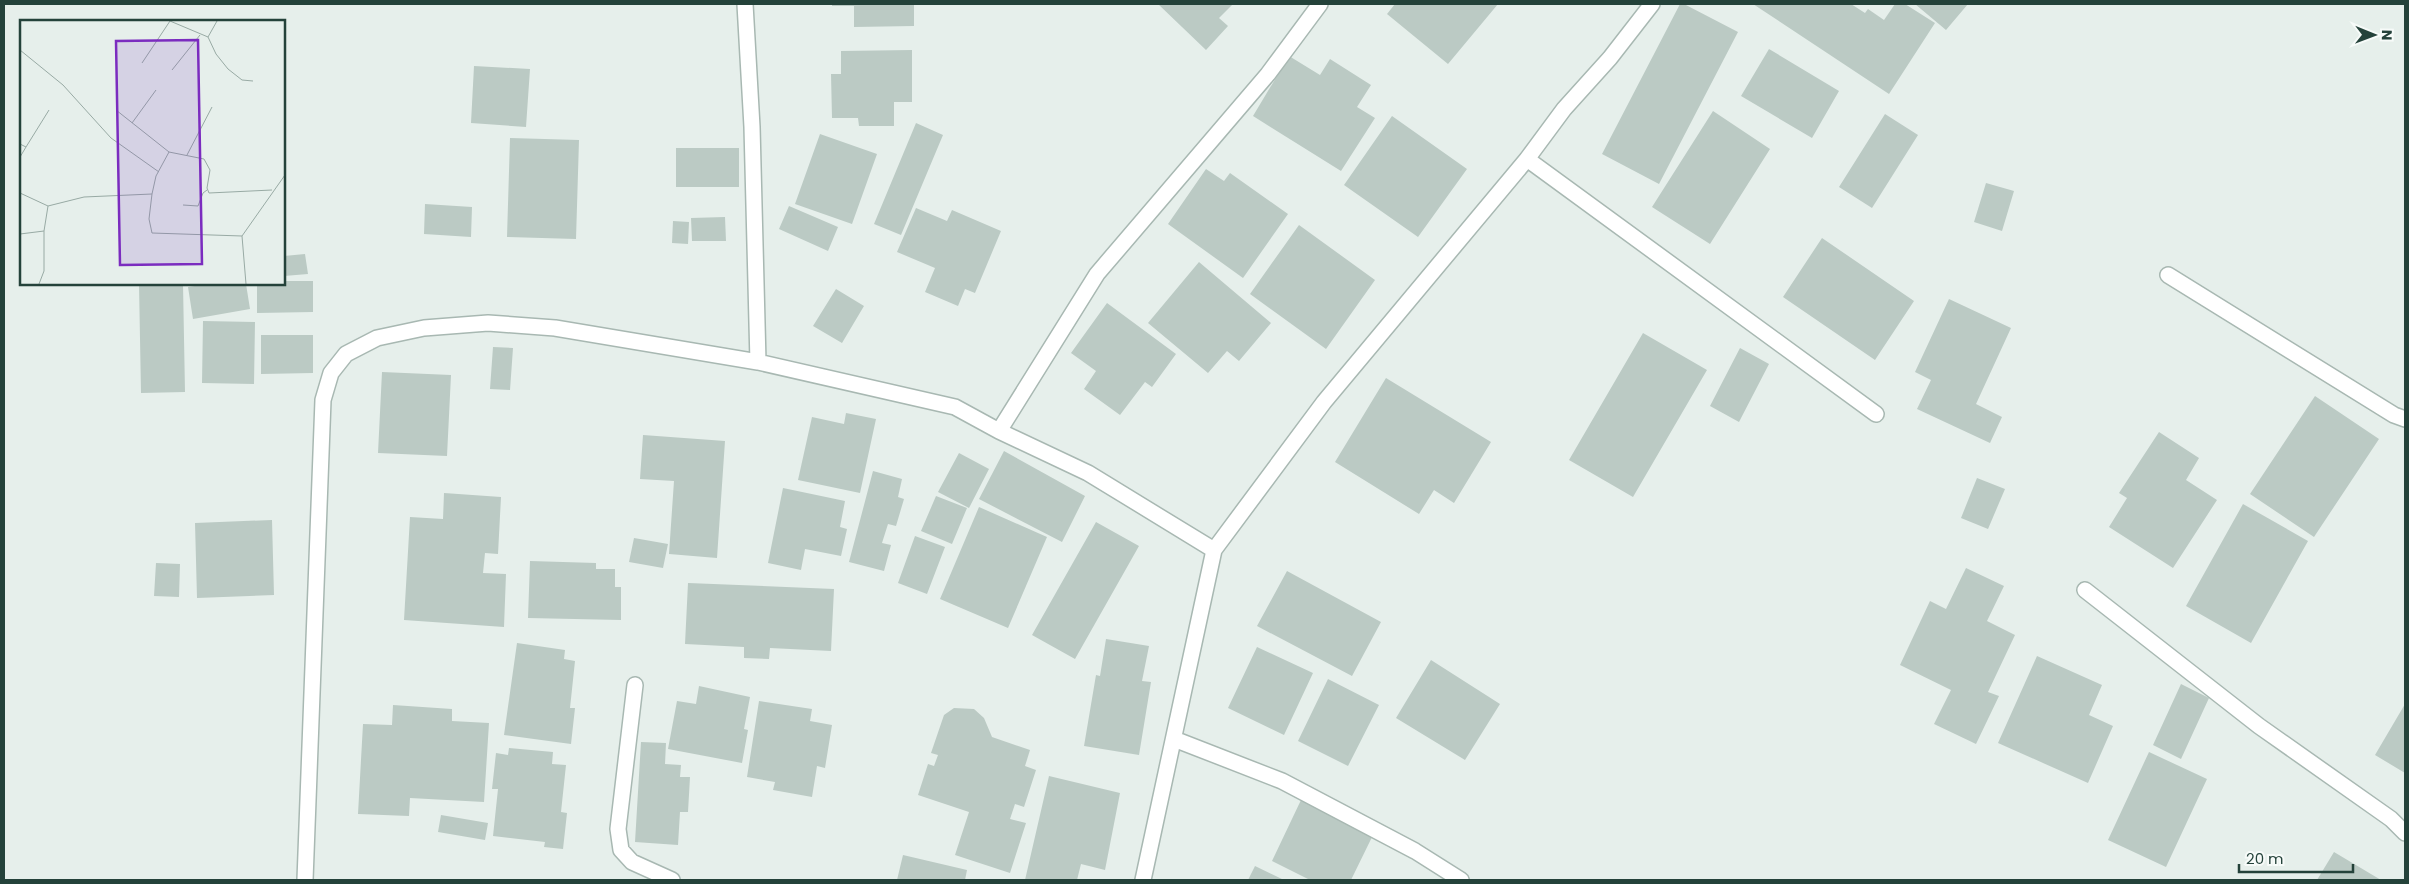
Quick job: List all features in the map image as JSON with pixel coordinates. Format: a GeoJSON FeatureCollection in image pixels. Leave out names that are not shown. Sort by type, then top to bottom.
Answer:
{"type":"FeatureCollection","features":[{"type":"Feature","properties":{"kind":"street"},"geometry":{"type":"LineString","coordinates":[[745,4],[752,127],[758,362]]}},
{"type":"Feature","properties":{"kind":"street"},"geometry":{"type":"LineString","coordinates":[[1000,431],[1097,274],[1268,74],[1320,4]]}},
{"type":"Feature","properties":{"kind":"street"},"geometry":{"type":"LineString","coordinates":[[1143,880],[1214,550],[1324,402],[1527,159],[1564,109],[1610,58],[1652,4]]}},
{"type":"Feature","properties":{"kind":"street"},"geometry":{"type":"LineString","coordinates":[[1527,159],[1876,414]]}},
{"type":"Feature","properties":{"kind":"street"},"geometry":{"type":"LineString","coordinates":[[2168,275],[2394,415],[2405,419]]}},
{"type":"Feature","properties":{"kind":"street"},"geometry":{"type":"LineString","coordinates":[[305,880],[323,400],[331,372],[346,354],[377,338],[424,328],[488,323],[555,328],[758,362],[955,407],[1088,473],[1214,550]]}},
{"type":"Feature","properties":{"kind":"street"},"geometry":{"type":"LineString","coordinates":[[2085,590],[2259,726],[2391,819],[2405,833]]}},
{"type":"Feature","properties":{"kind":"street"},"geometry":{"type":"LineString","coordinates":[[635,685],[618,830],[621,850],[632,862],[672,880]]}},
{"type":"Feature","properties":{"kind":"street"},"geometry":{"type":"LineString","coordinates":[[1174,739],[1282,781],[1415,851],[1461,880]]}},
{"type":"Feature","properties":{"kind":"building"},"geometry":{"type":"Polygon","coordinates":[[[832,4],[914,4],[914,26],[854,27],[854,6],[832,6],[832,4]]]}},
{"type":"Feature","properties":{"kind":"building"},"geometry":{"type":"Polygon","coordinates":[[[1158,4],[1233,4],[1219,18],[1228,26],[1206,50],[1158,4]]]}},
{"type":"Feature","properties":{"kind":"building"},"geometry":{"type":"Polygon","coordinates":[[[1395,4],[1498,4],[1448,64],[1387,14],[1395,4]]]}},
{"type":"Feature","properties":{"kind":"building"},"geometry":{"type":"Polygon","coordinates":[[[1680,4],[1684,4],[1738,32],[1659,184],[1602,154],[1680,4]]]}},
{"type":"Feature","properties":{"kind":"building"},"geometry":{"type":"Polygon","coordinates":[[[1753,4],[1851,4],[1865,13],[1868,9],[1884,20],[1895,4],[1905,4],[1935,23],[1889,94],[1753,4]]]}},
{"type":"Feature","properties":{"kind":"building"},"geometry":{"type":"Polygon","coordinates":[[[1915,4],[1968,4],[1946,30],[1915,4]]]}},
{"type":"Feature","properties":{"kind":"building"},"geometry":{"type":"Polygon","coordinates":[[[1769,49],[1839,91],[1812,138],[1741,96],[1769,49]]]}},
{"type":"Feature","properties":{"kind":"building"},"geometry":{"type":"Polygon","coordinates":[[[912,50],[912,102],[894,102],[894,126],[859,126],[858,118],[832,118],[831,74],[841,74],[841,51],[912,50]]]}},
{"type":"Feature","properties":{"kind":"building"},"geometry":{"type":"Polygon","coordinates":[[[1289,56],[1320,75],[1330,59],[1371,85],[1357,107],[1375,118],[1341,171],[1253,116],[1289,56]]]}},
{"type":"Feature","properties":{"kind":"building"},"geometry":{"type":"Polygon","coordinates":[[[474,66],[530,69],[526,127],[471,123],[474,66]]]}},
{"type":"Feature","properties":{"kind":"building"},"geometry":{"type":"Polygon","coordinates":[[[1713,111],[1770,149],[1710,244],[1652,207],[1713,111]]]}},
{"type":"Feature","properties":{"kind":"building"},"geometry":{"type":"Polygon","coordinates":[[[1885,114],[1918,135],[1872,208],[1839,187],[1885,114]]]}},
{"type":"Feature","properties":{"kind":"building"},"geometry":{"type":"Polygon","coordinates":[[[1392,116],[1467,169],[1418,237],[1344,185],[1392,116]]]}},
{"type":"Feature","properties":{"kind":"building"},"geometry":{"type":"Polygon","coordinates":[[[916,123],[943,135],[901,235],[874,224],[916,123]]]}},
{"type":"Feature","properties":{"kind":"building"},"geometry":{"type":"Polygon","coordinates":[[[820,134],[877,154],[852,224],[795,204],[820,134]]]}},
{"type":"Feature","properties":{"kind":"building"},"geometry":{"type":"Polygon","coordinates":[[[510,138],[579,140],[576,239],[507,237],[510,138]]]}},
{"type":"Feature","properties":{"kind":"building"},"geometry":{"type":"Polygon","coordinates":[[[676,148],[739,148],[739,187],[676,187],[676,148]]]}},
{"type":"Feature","properties":{"kind":"building"},"geometry":{"type":"Polygon","coordinates":[[[1206,169],[1224,181],[1230,173],[1288,214],[1243,278],[1168,224],[1206,169]]]}},
{"type":"Feature","properties":{"kind":"building"},"geometry":{"type":"Polygon","coordinates":[[[1986,183],[2014,191],[2002,231],[1974,222],[1986,183]]]}},
{"type":"Feature","properties":{"kind":"building"},"geometry":{"type":"Polygon","coordinates":[[[425,204],[472,207],[471,237],[424,234],[425,204]]]}},
{"type":"Feature","properties":{"kind":"building"},"geometry":{"type":"Polygon","coordinates":[[[789,206],[838,227],[828,251],[779,229],[789,206]]]}},
{"type":"Feature","properties":{"kind":"building"},"geometry":{"type":"Polygon","coordinates":[[[916,208],[947,221],[952,210],[1001,231],[975,293],[965,289],[958,306],[925,292],[935,268],[897,252],[916,208]]]}},
{"type":"Feature","properties":{"kind":"building"},"geometry":{"type":"Polygon","coordinates":[[[725,217],[726,241],[692,241],[691,218],[725,217]]]}},
{"type":"Feature","properties":{"kind":"building"},"geometry":{"type":"Polygon","coordinates":[[[673,221],[689,222],[688,244],[672,243],[673,221]]]}},
{"type":"Feature","properties":{"kind":"building"},"geometry":{"type":"Polygon","coordinates":[[[1299,225],[1375,280],[1326,349],[1250,294],[1299,225]]]}},
{"type":"Feature","properties":{"kind":"building"},"geometry":{"type":"Polygon","coordinates":[[[1822,238],[1914,301],[1875,360],[1783,297],[1822,238]]]}},
{"type":"Feature","properties":{"kind":"building"},"geometry":{"type":"Polygon","coordinates":[[[305,254],[308,274],[285,276],[285,256],[305,254]]]}},
{"type":"Feature","properties":{"kind":"building"},"geometry":{"type":"Polygon","coordinates":[[[1199,262],[1271,323],[1239,361],[1227,351],[1208,373],[1148,323],[1199,262]]]}},
{"type":"Feature","properties":{"kind":"building"},"geometry":{"type":"Polygon","coordinates":[[[285,281],[313,281],[313,312],[257,313],[257,285],[285,285],[285,281]]]}},
{"type":"Feature","properties":{"kind":"building"},"geometry":{"type":"Polygon","coordinates":[[[139,285],[183,285],[185,392],[141,393],[139,285]]]}},
{"type":"Feature","properties":{"kind":"building"},"geometry":{"type":"Polygon","coordinates":[[[201,285],[246,285],[250,309],[193,319],[188,287],[201,285]]]}},
{"type":"Feature","properties":{"kind":"building"},"geometry":{"type":"Polygon","coordinates":[[[836,289],[864,306],[842,343],[813,326],[836,289]]]}},
{"type":"Feature","properties":{"kind":"building"},"geometry":{"type":"Polygon","coordinates":[[[1949,299],[2011,328],[1976,404],[2002,417],[1990,443],[1917,409],[1931,380],[1915,372],[1949,299]]]}},
{"type":"Feature","properties":{"kind":"building"},"geometry":{"type":"Polygon","coordinates":[[[1107,303],[1176,354],[1152,387],[1145,382],[1120,415],[1084,389],[1096,371],[1071,353],[1107,303]]]}},
{"type":"Feature","properties":{"kind":"building"},"geometry":{"type":"Polygon","coordinates":[[[203,321],[255,322],[254,384],[202,383],[203,321]]]}},
{"type":"Feature","properties":{"kind":"building"},"geometry":{"type":"Polygon","coordinates":[[[1643,333],[1707,370],[1633,497],[1569,460],[1643,333]]]}},
{"type":"Feature","properties":{"kind":"building"},"geometry":{"type":"Polygon","coordinates":[[[261,335],[313,335],[313,373],[261,374],[261,335]]]}},
{"type":"Feature","properties":{"kind":"building"},"geometry":{"type":"Polygon","coordinates":[[[493,347],[513,348],[510,390],[490,389],[493,347]]]}},
{"type":"Feature","properties":{"kind":"building"},"geometry":{"type":"Polygon","coordinates":[[[1740,348],[1769,364],[1739,422],[1710,406],[1740,348]]]}},
{"type":"Feature","properties":{"kind":"building"},"geometry":{"type":"Polygon","coordinates":[[[382,372],[451,375],[447,456],[378,453],[382,372]]]}},
{"type":"Feature","properties":{"kind":"building"},"geometry":{"type":"Polygon","coordinates":[[[1386,378],[1491,442],[1454,503],[1434,490],[1419,514],[1335,462],[1386,378]]]}},
{"type":"Feature","properties":{"kind":"building"},"geometry":{"type":"Polygon","coordinates":[[[2315,396],[2379,439],[2314,537],[2250,494],[2315,396]]]}},
{"type":"Feature","properties":{"kind":"building"},"geometry":{"type":"Polygon","coordinates":[[[846,413],[876,419],[860,493],[798,480],[812,417],[844,424],[846,413]]]}},
{"type":"Feature","properties":{"kind":"building"},"geometry":{"type":"Polygon","coordinates":[[[2159,432],[2199,458],[2186,480],[2217,500],[2173,568],[2109,527],[2127,498],[2119,493],[2159,432]]]}},
{"type":"Feature","properties":{"kind":"building"},"geometry":{"type":"Polygon","coordinates":[[[643,435],[725,441],[717,558],[669,554],[674,481],[640,479],[643,435]]]}},
{"type":"Feature","properties":{"kind":"building"},"geometry":{"type":"Polygon","coordinates":[[[1004,451],[1085,496],[1062,542],[979,499],[1004,451]]]}},
{"type":"Feature","properties":{"kind":"building"},"geometry":{"type":"Polygon","coordinates":[[[959,453],[989,469],[969,508],[938,492],[959,453]]]}},
{"type":"Feature","properties":{"kind":"building"},"geometry":{"type":"Polygon","coordinates":[[[873,471],[902,479],[898,497],[904,499],[896,526],[888,524],[882,543],[891,545],[884,571],[849,562],[873,471]]]}},
{"type":"Feature","properties":{"kind":"building"},"geometry":{"type":"Polygon","coordinates":[[[1977,478],[2005,489],[1988,529],[1961,518],[1977,478]]]}},
{"type":"Feature","properties":{"kind":"building"},"geometry":{"type":"Polygon","coordinates":[[[783,488],[845,501],[840,527],[847,529],[841,556],[805,549],[801,570],[768,563],[783,488]]]}},
{"type":"Feature","properties":{"kind":"building"},"geometry":{"type":"Polygon","coordinates":[[[444,493],[501,497],[498,554],[485,553],[483,573],[506,574],[504,627],[404,620],[410,517],[443,519],[444,493]]]}},
{"type":"Feature","properties":{"kind":"building"},"geometry":{"type":"Polygon","coordinates":[[[936,496],[967,508],[952,544],[921,531],[936,496]]]}},
{"type":"Feature","properties":{"kind":"building"},"geometry":{"type":"Polygon","coordinates":[[[2243,504],[2308,541],[2251,643],[2186,606],[2243,504]]]}},
{"type":"Feature","properties":{"kind":"building"},"geometry":{"type":"Polygon","coordinates":[[[979,507],[1047,537],[1008,628],[940,599],[979,507]]]}},
{"type":"Feature","properties":{"kind":"building"},"geometry":{"type":"Polygon","coordinates":[[[272,520],[274,595],[197,598],[195,523],[272,520]]]}},
{"type":"Feature","properties":{"kind":"building"},"geometry":{"type":"Polygon","coordinates":[[[1096,522],[1139,546],[1075,659],[1032,635],[1096,522]]]}},
{"type":"Feature","properties":{"kind":"building"},"geometry":{"type":"Polygon","coordinates":[[[915,536],[945,547],[927,594],[898,583],[915,536]]]}},
{"type":"Feature","properties":{"kind":"building"},"geometry":{"type":"Polygon","coordinates":[[[634,538],[668,544],[663,568],[629,562],[634,538]]]}},
{"type":"Feature","properties":{"kind":"building"},"geometry":{"type":"Polygon","coordinates":[[[530,561],[596,563],[596,569],[615,569],[615,587],[621,587],[621,620],[528,618],[530,561]]]}},
{"type":"Feature","properties":{"kind":"building"},"geometry":{"type":"Polygon","coordinates":[[[156,563],[180,564],[179,597],[154,596],[156,563]]]}},
{"type":"Feature","properties":{"kind":"building"},"geometry":{"type":"Polygon","coordinates":[[[1966,568],[2004,586],[1987,621],[2015,635],[1988,692],[1999,696],[1976,744],[1934,724],[1951,690],[1900,665],[1930,601],[1946,609],[1966,568]]]}},
{"type":"Feature","properties":{"kind":"building"},"geometry":{"type":"Polygon","coordinates":[[[1287,571],[1381,622],[1352,676],[1257,626],[1287,571]]]}},
{"type":"Feature","properties":{"kind":"building"},"geometry":{"type":"Polygon","coordinates":[[[688,583],[834,589],[831,651],[770,648],[769,659],[744,658],[744,647],[685,644],[688,583]]]}},
{"type":"Feature","properties":{"kind":"building"},"geometry":{"type":"Polygon","coordinates":[[[1106,639],[1149,646],[1142,681],[1151,682],[1139,755],[1084,746],[1096,675],[1100,676],[1106,639]]]}},
{"type":"Feature","properties":{"kind":"building"},"geometry":{"type":"Polygon","coordinates":[[[517,643],[565,650],[564,659],[575,661],[570,708],[575,708],[571,744],[504,735],[517,643]]]}},
{"type":"Feature","properties":{"kind":"building"},"geometry":{"type":"Polygon","coordinates":[[[1257,647],[1313,673],[1284,735],[1228,708],[1257,647]]]}},
{"type":"Feature","properties":{"kind":"building"},"geometry":{"type":"Polygon","coordinates":[[[2037,656],[2102,685],[2089,715],[2113,726],[2088,783],[1998,743],[2037,656]]]}},
{"type":"Feature","properties":{"kind":"building"},"geometry":{"type":"Polygon","coordinates":[[[1431,660],[1500,704],[1465,760],[1396,718],[1431,660]]]}},
{"type":"Feature","properties":{"kind":"building"},"geometry":{"type":"Polygon","coordinates":[[[1328,679],[1379,705],[1348,766],[1298,741],[1328,679]]]}},
{"type":"Feature","properties":{"kind":"building"},"geometry":{"type":"Polygon","coordinates":[[[2181,684],[2209,698],[2181,759],[2153,745],[2181,684]]]}},
{"type":"Feature","properties":{"kind":"building"},"geometry":{"type":"Polygon","coordinates":[[[699,686],[750,697],[744,729],[748,730],[742,763],[668,749],[677,701],[696,704],[699,686]]]}},
{"type":"Feature","properties":{"kind":"building"},"geometry":{"type":"Polygon","coordinates":[[[759,701],[812,709],[810,721],[832,725],[825,768],[817,766],[812,797],[773,790],[775,782],[747,777],[759,701]]]}},
{"type":"Feature","properties":{"kind":"building"},"geometry":{"type":"Polygon","coordinates":[[[2405,704],[2405,773],[2375,755],[2405,704]]]}},
{"type":"Feature","properties":{"kind":"building"},"geometry":{"type":"Polygon","coordinates":[[[393,705],[452,709],[452,721],[489,723],[484,802],[410,798],[409,816],[358,814],[363,724],[392,725],[393,705]]]}},
{"type":"Feature","properties":{"kind":"building"},"geometry":{"type":"Polygon","coordinates":[[[954,708],[974,709],[984,718],[992,737],[1030,750],[1025,766],[1036,770],[1024,807],[1015,804],[1010,819],[1026,823],[1010,873],[955,855],[969,812],[918,795],[928,764],[934,766],[938,755],[931,753],[944,715],[954,708]]]}},
{"type":"Feature","properties":{"kind":"building"},"geometry":{"type":"Polygon","coordinates":[[[641,742],[666,743],[665,764],[681,765],[680,777],[690,777],[688,812],[680,812],[678,845],[635,842],[641,742]]]}},
{"type":"Feature","properties":{"kind":"building"},"geometry":{"type":"Polygon","coordinates":[[[509,748],[553,752],[552,764],[566,765],[561,812],[567,813],[563,849],[544,847],[545,842],[493,836],[498,789],[492,789],[496,753],[508,755],[509,748]]]}},
{"type":"Feature","properties":{"kind":"building"},"geometry":{"type":"Polygon","coordinates":[[[2149,752],[2207,779],[2166,867],[2108,840],[2149,752]]]}},
{"type":"Feature","properties":{"kind":"building"},"geometry":{"type":"Polygon","coordinates":[[[1049,776],[1120,793],[1105,870],[1081,864],[1077,880],[1025,880],[1049,776]]]}},
{"type":"Feature","properties":{"kind":"building"},"geometry":{"type":"Polygon","coordinates":[[[1301,800],[1373,835],[1351,880],[1310,880],[1272,861],[1301,800]]]}},
{"type":"Feature","properties":{"kind":"building"},"geometry":{"type":"Polygon","coordinates":[[[441,815],[488,823],[485,840],[438,832],[441,815]]]}},
{"type":"Feature","properties":{"kind":"building"},"geometry":{"type":"Polygon","coordinates":[[[2334,852],[2381,880],[2317,880],[2334,852]]]}},
{"type":"Feature","properties":{"kind":"building"},"geometry":{"type":"Polygon","coordinates":[[[903,855],[967,870],[965,880],[897,880],[903,855]]]}},
{"type":"Feature","properties":{"kind":"building"},"geometry":{"type":"Polygon","coordinates":[[[1255,866],[1284,880],[1248,880],[1255,866]]]}}]}
